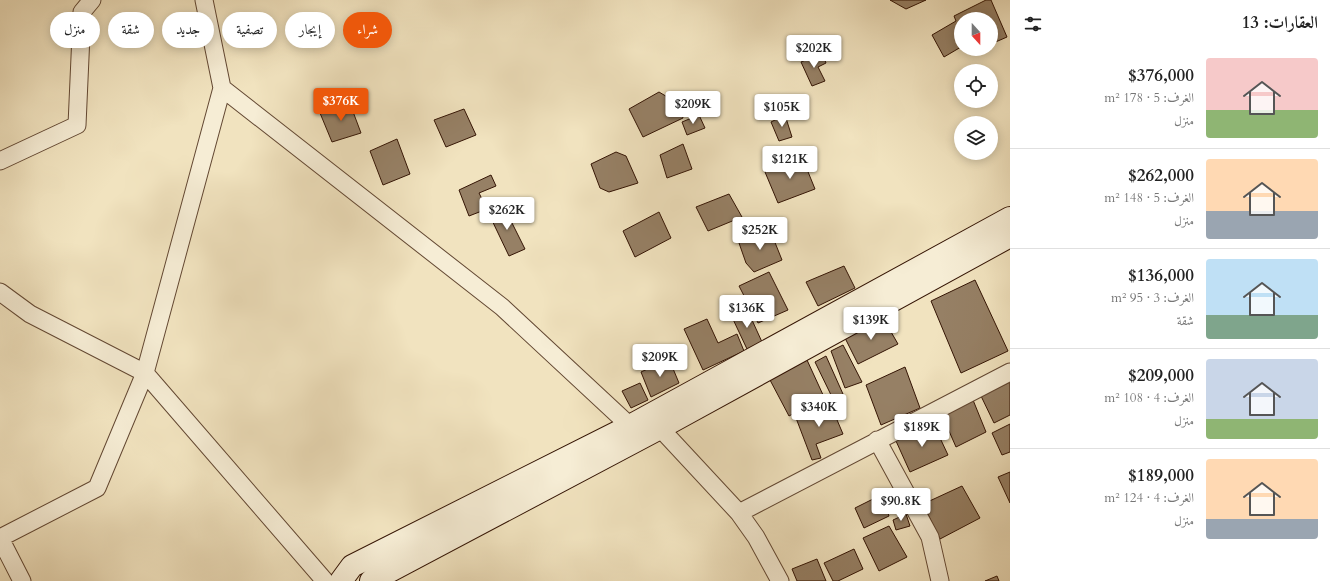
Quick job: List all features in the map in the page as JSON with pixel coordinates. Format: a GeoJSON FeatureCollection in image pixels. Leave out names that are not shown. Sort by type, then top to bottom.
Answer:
{"type":"FeatureCollection","features":[{"type":"Feature","properties":{"kind":"street"},"geometry":{"type":"LineString","coordinates":[[0,161],[77,125],[82,12],[92,0]]}},
{"type":"Feature","properties":{"kind":"street"},"geometry":{"type":"LineString","coordinates":[[22,581],[0,538],[97,488],[145,373],[222,88],[204,0]]}},
{"type":"Feature","properties":{"kind":"street"},"geometry":{"type":"LineString","coordinates":[[222,88],[502,307],[630,426],[660,428],[739,513],[756,537],[780,581]]}},
{"type":"Feature","properties":{"kind":"street"},"geometry":{"type":"LineString","coordinates":[[341,581],[352,566],[630,426],[1010,218]]}},
{"type":"Feature","properties":{"kind":"street"},"geometry":{"type":"LineString","coordinates":[[371,581],[660,428],[1010,236]]}},
{"type":"Feature","properties":{"kind":"street"},"geometry":{"type":"LineString","coordinates":[[0,292],[30,314],[145,373],[325,581]]}},
{"type":"Feature","properties":{"kind":"street"},"geometry":{"type":"LineString","coordinates":[[739,513],[1010,372]]}},
{"type":"Feature","properties":{"kind":"street"},"geometry":{"type":"LineString","coordinates":[[877,440],[930,537],[940,581]]}},
{"type":"Feature","properties":{"kind":"building"},"geometry":{"type":"Polygon","coordinates":[[[890,0],[926,0],[906,9],[890,0]]]}},
{"type":"Feature","properties":{"kind":"building"},"geometry":{"type":"Polygon","coordinates":[[[986,0],[991,0],[996,12],[962,12],[986,0]]]}},
{"type":"Feature","properties":{"kind":"building"},"geometry":{"type":"Polygon","coordinates":[[[998,16],[1007,37],[998,41],[998,16]]]}},
{"type":"Feature","properties":{"kind":"building"},"geometry":{"type":"Polygon","coordinates":[[[954,22],[954,51],[944,57],[932,35],[954,22]]]}},
{"type":"Feature","properties":{"kind":"building"},"geometry":{"type":"Polygon","coordinates":[[[822,53],[826,63],[818,67],[825,81],[812,86],[801,62],[822,53]]]}},
{"type":"Feature","properties":{"kind":"building"},"geometry":{"type":"Polygon","coordinates":[[[659,92],[679,104],[683,118],[643,137],[629,109],[659,92]]]}},
{"type":"Feature","properties":{"kind":"building"},"geometry":{"type":"Polygon","coordinates":[[[349,101],[361,133],[332,142],[320,113],[349,101]]]}},
{"type":"Feature","properties":{"kind":"building"},"geometry":{"type":"Polygon","coordinates":[[[464,109],[476,135],[446,147],[434,120],[464,109]]]}},
{"type":"Feature","properties":{"kind":"building"},"geometry":{"type":"Polygon","coordinates":[[[699,115],[705,128],[687,135],[682,122],[699,115]]]}},
{"type":"Feature","properties":{"kind":"building"},"geometry":{"type":"Polygon","coordinates":[[[785,115],[792,137],[779,141],[771,122],[785,115]]]}},
{"type":"Feature","properties":{"kind":"building"},"geometry":{"type":"Polygon","coordinates":[[[397,139],[410,174],[383,185],[370,151],[397,139]]]}},
{"type":"Feature","properties":{"kind":"building"},"geometry":{"type":"Polygon","coordinates":[[[683,144],[692,169],[667,178],[660,155],[683,144]]]}},
{"type":"Feature","properties":{"kind":"building"},"geometry":{"type":"Polygon","coordinates":[[[616,152],[626,156],[638,183],[609,192],[600,188],[591,164],[616,152]]]}},
{"type":"Feature","properties":{"kind":"building"},"geometry":{"type":"Polygon","coordinates":[[[802,157],[815,189],[778,203],[765,172],[802,157]]]}},
{"type":"Feature","properties":{"kind":"building"},"geometry":{"type":"Polygon","coordinates":[[[491,175],[496,186],[479,193],[487,209],[469,216],[459,190],[491,175]]]}},
{"type":"Feature","properties":{"kind":"building"},"geometry":{"type":"Polygon","coordinates":[[[729,194],[742,217],[708,231],[696,207],[729,194]]]}},
{"type":"Feature","properties":{"kind":"building"},"geometry":{"type":"Polygon","coordinates":[[[504,207],[525,249],[509,256],[488,212],[504,207]]]}},
{"type":"Feature","properties":{"kind":"building"},"geometry":{"type":"Polygon","coordinates":[[[659,212],[671,238],[635,257],[623,231],[659,212]]]}},
{"type":"Feature","properties":{"kind":"building"},"geometry":{"type":"Polygon","coordinates":[[[770,230],[782,260],[754,272],[746,263],[739,243],[770,230]]]}},
{"type":"Feature","properties":{"kind":"building"},"geometry":{"type":"Polygon","coordinates":[[[844,266],[855,288],[818,306],[806,282],[844,266]]]}},
{"type":"Feature","properties":{"kind":"building"},"geometry":{"type":"Polygon","coordinates":[[[769,272],[788,310],[758,323],[739,286],[769,272]]]}},
{"type":"Feature","properties":{"kind":"building"},"geometry":{"type":"Polygon","coordinates":[[[975,280],[1008,351],[961,373],[931,301],[975,280]]]}},
{"type":"Feature","properties":{"kind":"building"},"geometry":{"type":"Polygon","coordinates":[[[747,309],[762,342],[747,349],[731,315],[747,309]]]}},
{"type":"Feature","properties":{"kind":"building"},"geometry":{"type":"Polygon","coordinates":[[[883,318],[898,344],[858,364],[845,338],[883,318]]]}},
{"type":"Feature","properties":{"kind":"building"},"geometry":{"type":"Polygon","coordinates":[[[707,319],[718,343],[737,334],[744,351],[703,370],[684,329],[707,319]]]}},
{"type":"Feature","properties":{"kind":"building"},"geometry":{"type":"Polygon","coordinates":[[[843,345],[862,382],[845,388],[831,351],[843,345]]]}},
{"type":"Feature","properties":{"kind":"building"},"geometry":{"type":"Polygon","coordinates":[[[826,356],[843,394],[832,397],[815,362],[826,356]]]}},
{"type":"Feature","properties":{"kind":"building"},"geometry":{"type":"Polygon","coordinates":[[[669,359],[679,383],[651,397],[641,372],[669,359]]]}},
{"type":"Feature","properties":{"kind":"building"},"geometry":{"type":"Polygon","coordinates":[[[807,360],[824,397],[789,416],[770,380],[807,360]]]}},
{"type":"Feature","properties":{"kind":"building"},"geometry":{"type":"Polygon","coordinates":[[[905,367],[920,408],[881,425],[866,385],[905,367]]]}},
{"type":"Feature","properties":{"kind":"building"},"geometry":{"type":"Polygon","coordinates":[[[1010,382],[1010,415],[994,423],[981,396],[1010,382]]]}},
{"type":"Feature","properties":{"kind":"building"},"geometry":{"type":"Polygon","coordinates":[[[640,383],[648,400],[631,408],[622,391],[640,383]]]}},
{"type":"Feature","properties":{"kind":"building"},"geometry":{"type":"Polygon","coordinates":[[[973,400],[986,432],[956,447],[942,415],[973,400]]]}},
{"type":"Feature","properties":{"kind":"building"},"geometry":{"type":"Polygon","coordinates":[[[829,401],[843,434],[816,444],[821,458],[812,460],[796,418],[829,401]]]}},
{"type":"Feature","properties":{"kind":"building"},"geometry":{"type":"Polygon","coordinates":[[[933,423],[948,455],[910,472],[896,441],[933,423]]]}},
{"type":"Feature","properties":{"kind":"building"},"geometry":{"type":"Polygon","coordinates":[[[1010,424],[1010,452],[1002,455],[992,433],[1010,424]]]}},
{"type":"Feature","properties":{"kind":"building"},"geometry":{"type":"Polygon","coordinates":[[[1010,472],[1010,503],[998,477],[1010,472]]]}},
{"type":"Feature","properties":{"kind":"building"},"geometry":{"type":"Polygon","coordinates":[[[962,486],[980,518],[940,539],[923,504],[962,486]]]}},
{"type":"Feature","properties":{"kind":"building"},"geometry":{"type":"Polygon","coordinates":[[[881,495],[889,516],[864,528],[855,508],[881,495]]]}},
{"type":"Feature","properties":{"kind":"building"},"geometry":{"type":"Polygon","coordinates":[[[906,514],[910,526],[896,530],[893,520],[906,514]]]}},
{"type":"Feature","properties":{"kind":"building"},"geometry":{"type":"Polygon","coordinates":[[[889,526],[907,557],[879,571],[863,538],[889,526]]]}},
{"type":"Feature","properties":{"kind":"building"},"geometry":{"type":"Polygon","coordinates":[[[854,549],[863,569],[838,581],[833,581],[824,563],[854,549]]]}},
{"type":"Feature","properties":{"kind":"building"},"geometry":{"type":"Polygon","coordinates":[[[817,559],[826,581],[797,581],[792,569],[817,559]]]}},
{"type":"Feature","properties":{"kind":"building"},"geometry":{"type":"Polygon","coordinates":[[[997,576],[999,581],[985,581],[997,576]]]}}]}
